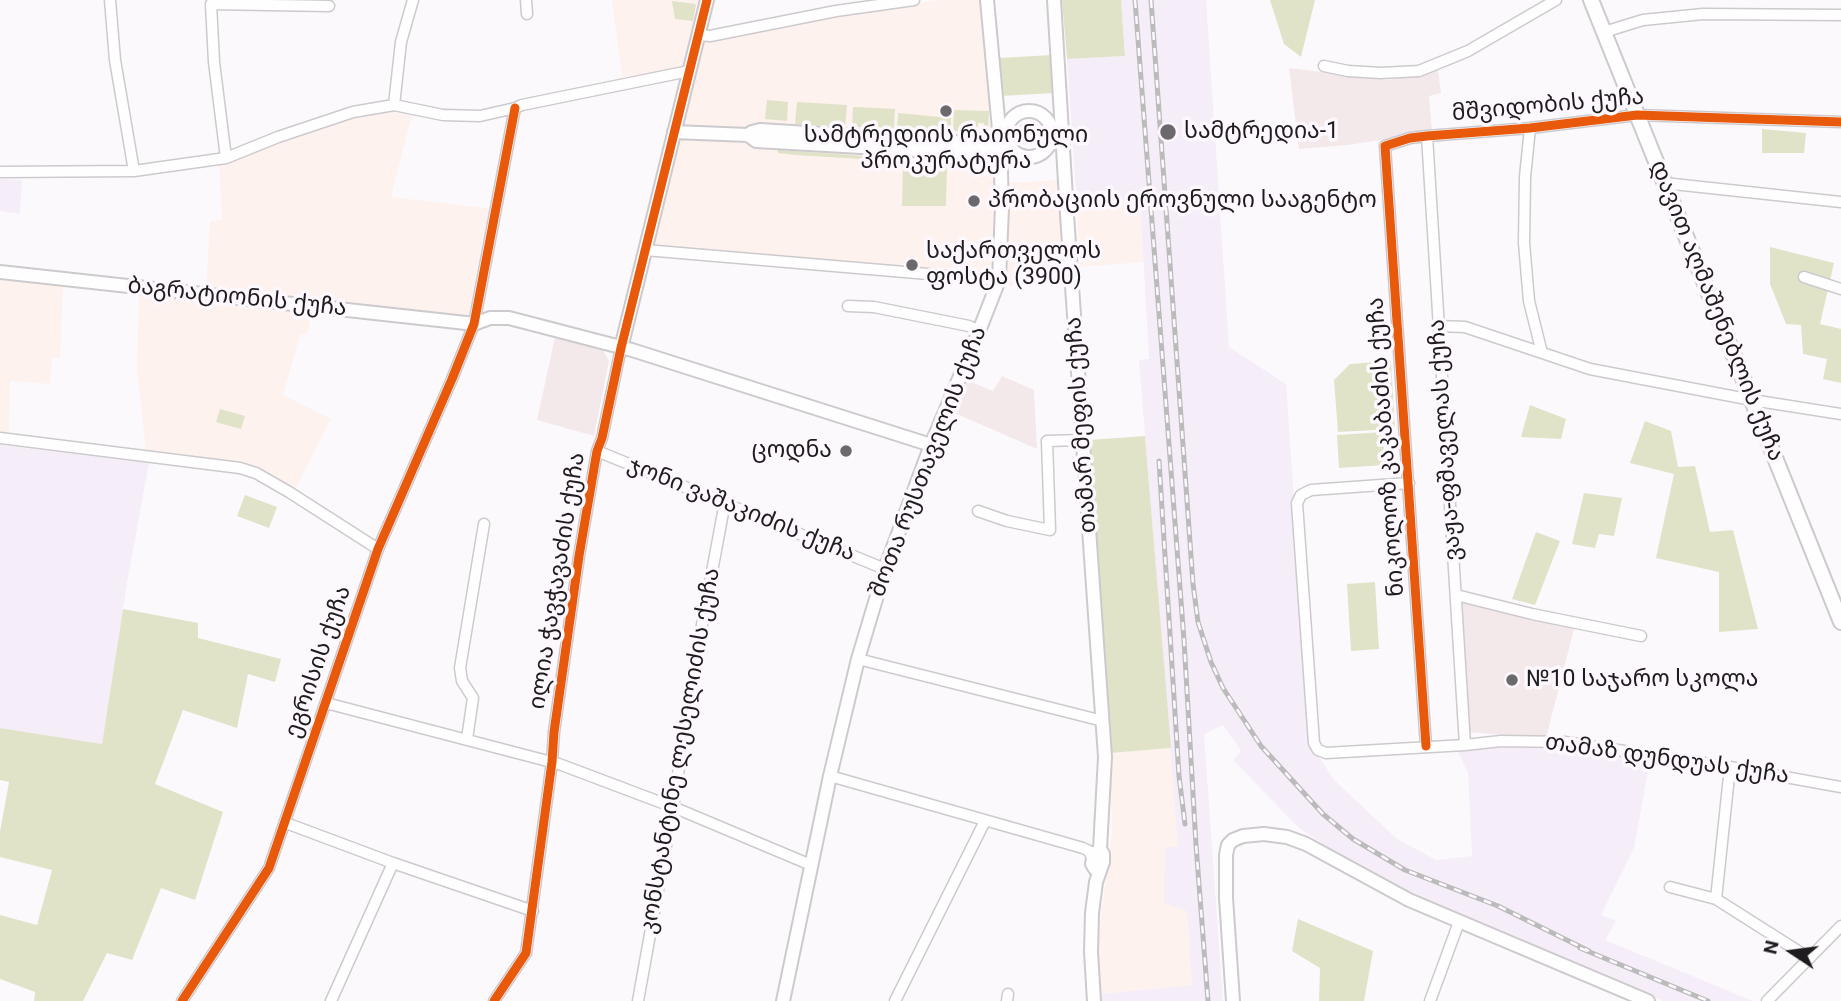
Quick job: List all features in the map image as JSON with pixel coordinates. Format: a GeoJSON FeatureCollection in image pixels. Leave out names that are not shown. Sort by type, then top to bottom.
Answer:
{"type":"FeatureCollection","features":[{"type":"Feature","properties":{"kind":"main road","name":"დავით აღმაშენებლის ქუჩა"},"geometry":{"type":"LineString","coordinates":[[1591,0],[1841,622]]}},
{"type":"Feature","properties":{"kind":"street"},"geometry":{"type":"LineString","coordinates":[[110,0],[115,60],[134,171]]}},
{"type":"Feature","properties":{"kind":"street"},"geometry":{"type":"LineString","coordinates":[[394,105],[401,42],[413,0]]}},
{"type":"Feature","properties":{"kind":"street"},"geometry":{"type":"LineString","coordinates":[[526,0],[527,14]]}},
{"type":"Feature","properties":{"kind":"street","name":"ილია ჭავჭავაძის ქუჩა"},"geometry":{"type":"LineString","coordinates":[[494,1001],[526,953],[554,732],[597,452],[707,0]]}},
{"type":"Feature","properties":{"kind":"street"},"geometry":{"type":"LineString","coordinates":[[698,35],[710,36],[836,11],[914,0]]}},
{"type":"Feature","properties":{"kind":"street","name":"შოთა რუსთაველის ქუჩა"},"geometry":{"type":"LineString","coordinates":[[783,1001],[830,776],[858,659],[886,569],[930,445],[999,280],[1001,155],[987,0]]}},
{"type":"Feature","properties":{"kind":"street","name":"თამარ მეფის ქუჩა"},"geometry":{"type":"LineString","coordinates":[[1054,0],[1066,215],[1105,757],[1092,913],[1094,1001]]}},
{"type":"Feature","properties":{"kind":"street"},"geometry":{"type":"LineString","coordinates":[[1324,66],[1381,73],[1419,71],[1468,51],[1556,0]]}},
{"type":"Feature","properties":{"kind":"street"},"geometry":{"type":"LineString","coordinates":[[226,158],[214,62],[211,2],[329,6]]}},
{"type":"Feature","properties":{"kind":"street"},"geometry":{"type":"LineString","coordinates":[[1604,32],[1643,20],[1703,14],[1841,15]]}},
{"type":"Feature","properties":{"kind":"street"},"geometry":{"type":"LineString","coordinates":[[0,172],[134,171],[226,158],[353,112],[394,105],[443,115],[480,116],[689,71]]}},
{"type":"Feature","properties":{"kind":"street","name":"ეგრისის ქუჩა"},"geometry":{"type":"LineString","coordinates":[[182,1001],[269,868],[378,549],[474,324],[514,108]]}},
{"type":"Feature","properties":{"kind":"street"},"geometry":{"type":"LineString","coordinates":[[748,135],[760,130],[983,145],[997,143],[1013,117],[1023,112],[1034,112],[1062,124]]}},
{"type":"Feature","properties":{"kind":"street","name":"მშვიდობის ქუჩა"},"geometry":{"type":"LineString","coordinates":[[1385,146],[1410,138],[1530,128],[1637,115],[1841,122]]}},
{"type":"Feature","properties":{"kind":"street"},"geometry":{"type":"LineString","coordinates":[[1044,117],[1051,127],[1049,145]]}},
{"type":"Feature","properties":{"kind":"street"},"geometry":{"type":"LineString","coordinates":[[1007,127],[1008,143],[1020,155],[1041,153],[1049,145],[1063,138]]}},
{"type":"Feature","properties":{"kind":"street"},"geometry":{"type":"LineString","coordinates":[[1530,128],[1525,177],[1524,243],[1529,301],[1542,353]]}},
{"type":"Feature","properties":{"kind":"street"},"geometry":{"type":"LineString","coordinates":[[674,132],[748,135],[758,141],[1001,155],[1015,152]]}},
{"type":"Feature","properties":{"kind":"street","name":"ვაჟა-ფშაველას ქუჩა"},"geometry":{"type":"LineString","coordinates":[[1427,136],[1465,745]]}},
{"type":"Feature","properties":{"kind":"street","name":"ნიკოლოზ კაკაბაძის ქუჩა"},"geometry":{"type":"LineString","coordinates":[[1385,146],[1426,746]]}},
{"type":"Feature","properties":{"kind":"street"},"geometry":{"type":"LineString","coordinates":[[1664,183],[1841,202]]}},
{"type":"Feature","properties":{"kind":"street"},"geometry":{"type":"LineString","coordinates":[[645,250],[999,280]]}},
{"type":"Feature","properties":{"kind":"street","name":"ბაგრატიონის ქუჩა"},"geometry":{"type":"LineString","coordinates":[[0,272],[474,324],[490,318],[509,318],[621,348],[930,445]]}},
{"type":"Feature","properties":{"kind":"street"},"geometry":{"type":"LineString","coordinates":[[1804,277],[1841,289]]}},
{"type":"Feature","properties":{"kind":"street"},"geometry":{"type":"LineString","coordinates":[[848,306],[874,307],[969,326],[979,331]]}},
{"type":"Feature","properties":{"kind":"street"},"geometry":{"type":"LineString","coordinates":[[1439,326],[1465,327],[1590,369],[1841,414]]}},
{"type":"Feature","properties":{"kind":"street"},"geometry":{"type":"LineString","coordinates":[[0,438],[240,468],[256,473],[289,492],[378,549]]}},
{"type":"Feature","properties":{"kind":"street"},"geometry":{"type":"LineString","coordinates":[[978,511],[1007,521],[1050,530],[1047,440],[1082,440]]}},
{"type":"Feature","properties":{"kind":"street","name":"ჯონი ვაშაკიძის ქუჩა"},"geometry":{"type":"LineString","coordinates":[[597,452],[886,569]]}},
{"type":"Feature","properties":{"kind":"street","name":"ნიკოლოზ კაკაბაძის ქუჩა"},"geometry":{"type":"LineString","coordinates":[[1326,753],[1318,750],[1314,743],[1297,503],[1301,495],[1311,489],[1409,484]]}},
{"type":"Feature","properties":{"kind":"street","name":"კონსტანტინე ლესელიძის ქუჩა"},"geometry":{"type":"LineString","coordinates":[[638,1001],[725,502]]}},
{"type":"Feature","properties":{"kind":"street"},"geometry":{"type":"LineString","coordinates":[[467,739],[473,698],[462,681],[460,668],[484,524]]}},
{"type":"Feature","properties":{"kind":"street"},"geometry":{"type":"LineString","coordinates":[[1456,595],[1532,614],[1642,636]]}},
{"type":"Feature","properties":{"kind":"street"},"geometry":{"type":"LineString","coordinates":[[858,659],[1103,721]]}},
{"type":"Feature","properties":{"kind":"street"},"geometry":{"type":"LineString","coordinates":[[326,703],[552,762],[673,807],[811,865]]}},
{"type":"Feature","properties":{"kind":"street","name":"თამაზ დუნდუას ქუჩა"},"geometry":{"type":"LineString","coordinates":[[1326,753],[1465,745],[1501,740],[1564,742],[1841,787]]}},
{"type":"Feature","properties":{"kind":"street"},"geometry":{"type":"LineString","coordinates":[[1716,899],[1730,767]]}},
{"type":"Feature","properties":{"kind":"street"},"geometry":{"type":"LineString","coordinates":[[830,776],[1083,848],[1089,851],[1096,861]]}},
{"type":"Feature","properties":{"kind":"street"},"geometry":{"type":"LineString","coordinates":[[895,1001],[985,821]]}},
{"type":"Feature","properties":{"kind":"street"},"geometry":{"type":"LineString","coordinates":[[286,823],[533,911]]}},
{"type":"Feature","properties":{"kind":"street"},"geometry":{"type":"LineString","coordinates":[[1233,1001],[1226,855],[1228,845],[1233,840],[1242,836],[1264,834],[1287,837],[1306,844],[1409,900],[1648,1001]]}},
{"type":"Feature","properties":{"kind":"street"},"geometry":{"type":"LineString","coordinates":[[331,1001],[394,863]]}},
{"type":"Feature","properties":{"kind":"street"},"geometry":{"type":"LineString","coordinates":[[1670,887],[1716,899],[1809,958]]}},
{"type":"Feature","properties":{"kind":"street"},"geometry":{"type":"LineString","coordinates":[[1430,1001],[1459,922]]}},
{"type":"Feature","properties":{"kind":"street"},"geometry":{"type":"LineString","coordinates":[[1767,1001],[1841,926]]}},
{"type":"Feature","properties":{"kind":"shaded area"},"geometry":{"type":"Polygon","coordinates":[[[612,0],[702,0],[685,68],[622,77],[612,0]]]}},
{"type":"Feature","properties":{"kind":"shaded area"},"geometry":{"type":"Polygon","coordinates":[[[939,0],[984,0],[995,139],[680,125],[700,40],[939,0]]]}},
{"type":"Feature","properties":{"kind":"shaded area"},"geometry":{"type":"Polygon","coordinates":[[[1121,0],[1206,0],[1229,347],[1286,384],[1311,745],[1335,781],[1396,838],[1436,860],[1472,856],[1468,773],[1456,748],[1478,744],[1565,746],[1650,760],[1634,848],[1601,915],[1616,921],[1605,940],[1753,1001],[1663,1001],[1411,896],[1372,876],[1299,828],[1233,760],[1241,751],[1223,725],[1204,734],[1223,1001],[1101,1001],[1100,994],[1192,985],[1187,911],[1164,903],[1165,847],[1178,847],[1139,360],[1149,359],[1140,201],[1077,204],[1067,59],[1125,56],[1121,0]]]}},
{"type":"Feature","properties":{"kind":"shaded area"},"geometry":{"type":"Polygon","coordinates":[[[1289,68],[1388,80],[1438,70],[1441,93],[1429,96],[1432,132],[1348,145],[1299,149],[1289,68]]]}},
{"type":"Feature","properties":{"kind":"shaded area"},"geometry":{"type":"Polygon","coordinates":[[[384,111],[412,115],[391,197],[494,209],[489,241],[482,242],[468,321],[206,288],[210,221],[222,220],[219,162],[314,128],[384,111]]]}},
{"type":"Feature","properties":{"kind":"shaded area"},"geometry":{"type":"Polygon","coordinates":[[[678,139],[995,157],[993,270],[988,274],[651,248],[678,139]]]}},
{"type":"Feature","properties":{"kind":"shaded area"},"geometry":{"type":"Polygon","coordinates":[[[0,179],[22,180],[20,214],[0,211],[0,179]]]}},
{"type":"Feature","properties":{"kind":"shaded area"},"geometry":{"type":"Polygon","coordinates":[[[1060,180],[1068,282],[1007,286],[1009,183],[1060,180]]]}},
{"type":"Feature","properties":{"kind":"shaded area"},"geometry":{"type":"Polygon","coordinates":[[[1140,201],[1143,262],[1080,267],[1077,204],[1140,201]]]}},
{"type":"Feature","properties":{"kind":"shaded area"},"geometry":{"type":"Polygon","coordinates":[[[0,277],[63,284],[60,358],[52,358],[50,384],[10,381],[9,433],[0,431],[0,277]]]}},
{"type":"Feature","properties":{"kind":"shaded area"},"geometry":{"type":"Polygon","coordinates":[[[139,294],[312,308],[308,333],[300,335],[283,395],[331,419],[295,489],[240,462],[146,450],[137,370],[139,294]]]}},
{"type":"Feature","properties":{"kind":"shaded area"},"geometry":{"type":"Polygon","coordinates":[[[555,337],[603,350],[609,361],[594,436],[537,420],[555,337]]]}},
{"type":"Feature","properties":{"kind":"shaded area"},"geometry":{"type":"Polygon","coordinates":[[[1002,376],[1034,390],[1037,449],[950,411],[964,379],[993,391],[1002,376]]]}},
{"type":"Feature","properties":{"kind":"shaded area"},"geometry":{"type":"Polygon","coordinates":[[[0,445],[149,463],[102,744],[0,728],[0,445]]]}},
{"type":"Feature","properties":{"kind":"shaded area","name":"№10 საჯარო სკოლა"},"geometry":{"type":"Polygon","coordinates":[[[1459,598],[1574,629],[1546,738],[1465,732],[1459,598]]]}},
{"type":"Feature","properties":{"kind":"shaded area"},"geometry":{"type":"Polygon","coordinates":[[[1171,748],[1178,847],[1165,848],[1187,911],[1192,985],[1100,994],[1098,940],[1112,832],[1110,753],[1171,748]]]}},
{"type":"Feature","properties":{"kind":"green space"},"geometry":{"type":"Polygon","coordinates":[[[1062,0],[1121,0],[1125,56],[1067,59],[1062,0]]]}},
{"type":"Feature","properties":{"kind":"green space"},"geometry":{"type":"Polygon","coordinates":[[[1270,0],[1315,0],[1301,57],[1284,44],[1270,0]]]}},
{"type":"Feature","properties":{"kind":"green space"},"geometry":{"type":"Polygon","coordinates":[[[672,1],[696,4],[693,21],[675,19],[672,1]]]}},
{"type":"Feature","properties":{"kind":"green space"},"geometry":{"type":"Polygon","coordinates":[[[1052,55],[1054,93],[1001,96],[999,58],[1052,55]]]}},
{"type":"Feature","properties":{"kind":"green space"},"geometry":{"type":"Polygon","coordinates":[[[767,100],[788,102],[787,121],[765,119],[767,100]]]}},
{"type":"Feature","properties":{"kind":"green space"},"geometry":{"type":"Polygon","coordinates":[[[797,102],[847,105],[845,127],[795,124],[797,102]]]}},
{"type":"Feature","properties":{"kind":"green space"},"geometry":{"type":"Polygon","coordinates":[[[853,107],[895,109],[894,129],[852,127],[853,107]]]}},
{"type":"Feature","properties":{"kind":"green space"},"geometry":{"type":"Polygon","coordinates":[[[954,110],[989,111],[988,133],[984,133],[984,123],[978,123],[978,131],[953,131],[954,110]]]}},
{"type":"Feature","properties":{"kind":"green space"},"geometry":{"type":"Polygon","coordinates":[[[898,113],[951,118],[951,131],[897,128],[898,113]]]}},
{"type":"Feature","properties":{"kind":"green space"},"geometry":{"type":"Polygon","coordinates":[[[1029,121],[1038,124],[1041,133],[1038,142],[1029,145],[1020,142],[1017,133],[1020,124],[1029,121]]]}},
{"type":"Feature","properties":{"kind":"green space"},"geometry":{"type":"Polygon","coordinates":[[[1762,129],[1806,133],[1804,153],[1762,153],[1762,129]]]}},
{"type":"Feature","properties":{"kind":"green space"},"geometry":{"type":"Polygon","coordinates":[[[778,150],[895,158],[895,161],[795,155],[778,153],[778,150]]]}},
{"type":"Feature","properties":{"kind":"green space"},"geometry":{"type":"Polygon","coordinates":[[[903,163],[947,163],[946,206],[902,206],[903,163]]]}},
{"type":"Feature","properties":{"kind":"green space"},"geometry":{"type":"Polygon","coordinates":[[[1770,247],[1834,263],[1820,324],[1841,329],[1841,383],[1823,379],[1827,359],[1803,354],[1801,325],[1786,324],[1770,284],[1770,247]]]}},
{"type":"Feature","properties":{"kind":"green space"},"geometry":{"type":"Polygon","coordinates":[[[1391,361],[1395,429],[1338,432],[1334,380],[1350,364],[1391,361]]]}},
{"type":"Feature","properties":{"kind":"green space"},"geometry":{"type":"Polygon","coordinates":[[[1530,405],[1566,419],[1561,439],[1521,437],[1530,405]]]}},
{"type":"Feature","properties":{"kind":"green space"},"geometry":{"type":"Polygon","coordinates":[[[220,409],[245,416],[241,429],[216,422],[220,409]]]}},
{"type":"Feature","properties":{"kind":"green space"},"geometry":{"type":"Polygon","coordinates":[[[1645,421],[1671,431],[1678,467],[1695,466],[1710,532],[1733,530],[1758,629],[1719,632],[1719,572],[1656,558],[1674,474],[1630,463],[1645,421]]]}},
{"type":"Feature","properties":{"kind":"green space"},"geometry":{"type":"Polygon","coordinates":[[[1383,432],[1385,465],[1339,468],[1337,435],[1383,432]]]}},
{"type":"Feature","properties":{"kind":"green space"},"geometry":{"type":"Polygon","coordinates":[[[1145,436],[1171,748],[1110,753],[1089,440],[1145,436]]]}},
{"type":"Feature","properties":{"kind":"green space"},"geometry":{"type":"Polygon","coordinates":[[[1584,493],[1622,498],[1614,536],[1599,534],[1595,548],[1572,544],[1584,493]]]}},
{"type":"Feature","properties":{"kind":"green space"},"geometry":{"type":"Polygon","coordinates":[[[245,495],[277,507],[269,528],[237,516],[245,495]]]}},
{"type":"Feature","properties":{"kind":"green space"},"geometry":{"type":"Polygon","coordinates":[[[1536,532],[1560,541],[1535,605],[1512,599],[1536,532]]]}},
{"type":"Feature","properties":{"kind":"green space"},"geometry":{"type":"Polygon","coordinates":[[[1375,582],[1379,649],[1351,651],[1347,584],[1375,582]]]}},
{"type":"Feature","properties":{"kind":"green space"},"geometry":{"type":"Polygon","coordinates":[[[123,609],[198,623],[198,638],[281,659],[275,682],[248,674],[237,728],[183,710],[155,784],[223,812],[195,900],[161,888],[132,960],[107,953],[83,1001],[34,1001],[35,992],[0,979],[0,915],[37,925],[52,870],[0,857],[0,832],[9,782],[0,780],[0,728],[102,744],[123,609]]]}},
{"type":"Feature","properties":{"kind":"green space"},"geometry":{"type":"Polygon","coordinates":[[[1298,919],[1373,951],[1364,1001],[1319,1001],[1320,968],[1292,951],[1298,919]]]}},
{"type":"Feature","properties":{"kind":"railway"},"geometry":{"type":"LineString","coordinates":[[1135,0],[1184,640],[1208,1001]]}},
{"type":"Feature","properties":{"kind":"railway"},"geometry":{"type":"LineString","coordinates":[[1151,0],[1193,584],[1198,622],[1211,662],[1223,688],[1261,746],[1323,814],[1353,839],[1405,870],[1498,906],[1589,951]]}},
{"type":"Feature","properties":{"kind":"railway"},"geometry":{"type":"LineString","coordinates":[[1159,461],[1179,776],[1185,824]]}},
{"type":"Feature","properties":{"kind":"railway"},"geometry":{"type":"LineString","coordinates":[[1580,948],[1708,1001]]}},
{"type":"Feature","properties":{"kind":"cycle path"},"geometry":{"type":"LineString","coordinates":[[494,1001],[526,953],[554,732],[597,451],[707,0]]}},
{"type":"Feature","properties":{"kind":"cycle path"},"geometry":{"type":"LineString","coordinates":[[182,1001],[269,868],[378,549],[474,324],[515,108]]}},
{"type":"Feature","properties":{"kind":"cycle path"},"geometry":{"type":"LineString","coordinates":[[1426,746],[1385,146],[1410,138],[1530,128],[1637,115],[1841,122]]}},
{"type":"Feature","properties":{"kind":"place","name":"სამტრედიის რაიონული პროკურატურა"},"geometry":{"type":"Point","coordinates":[946,111]}},
{"type":"Feature","properties":{"kind":"place","name":"სამტრედია-1"},"geometry":{"type":"Point","coordinates":[1168,132]}},
{"type":"Feature","properties":{"kind":"place","name":"პრობაციის ეროვნული სააგენტო"},"geometry":{"type":"Point","coordinates":[974,201]}},
{"type":"Feature","properties":{"kind":"place","name":"საქართველოს ფოსტა (3900)"},"geometry":{"type":"Point","coordinates":[912,265]}},
{"type":"Feature","properties":{"kind":"place","name":"ცოდნა"},"geometry":{"type":"Point","coordinates":[846,451]}},
{"type":"Feature","properties":{"kind":"place","name":"№10 საჯარო სკოლა"},"geometry":{"type":"Point","coordinates":[1512,680]}}]}
